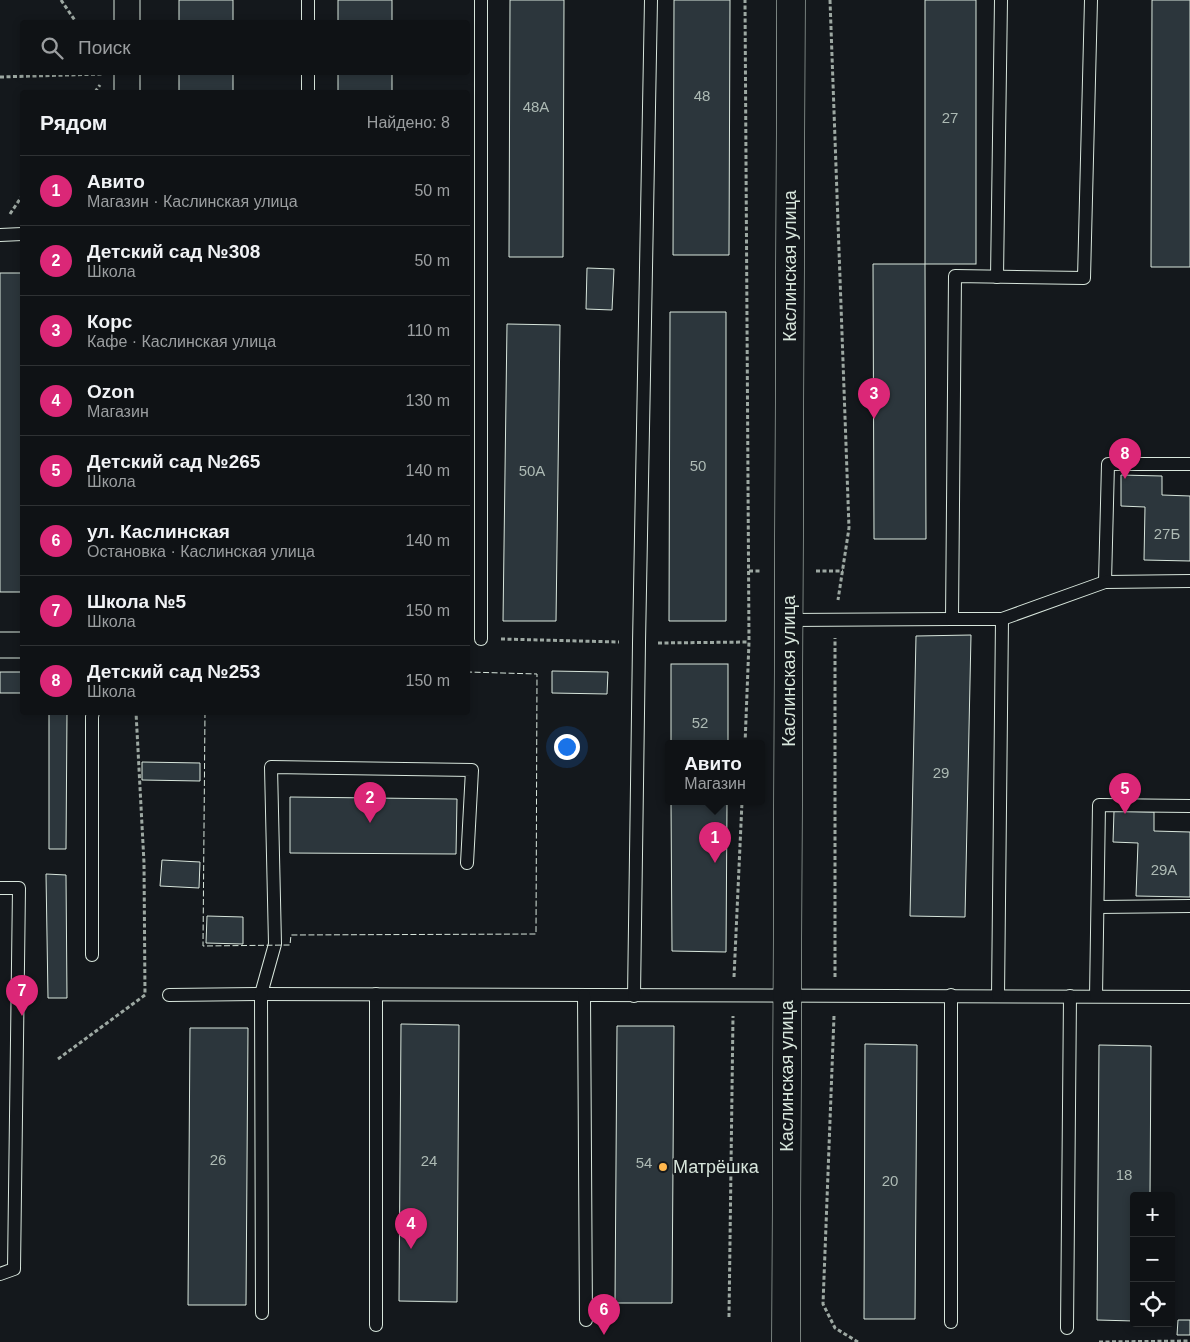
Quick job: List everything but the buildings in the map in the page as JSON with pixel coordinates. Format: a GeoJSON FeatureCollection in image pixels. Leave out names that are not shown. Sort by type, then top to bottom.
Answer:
{"type":"FeatureCollection","features":[{"type":"Feature","properties":{"kind":"main road","name":"Каслинская улица"},"geometry":{"type":"LineString","coordinates":[[786,1342],[791,0]]}},
{"type":"Feature","properties":{"kind":"street"},"geometry":{"type":"LineString","coordinates":[[127,0],[127,20]]}},
{"type":"Feature","properties":{"kind":"street"},"geometry":{"type":"LineString","coordinates":[[127,75],[127,90]]}},
{"type":"Feature","properties":{"kind":"street"},"geometry":{"type":"LineString","coordinates":[[0,645],[20,644]]}},
{"type":"Feature","properties":{"kind":"lane"},"geometry":{"type":"LineString","coordinates":[[308,0],[308,20]]}},
{"type":"Feature","properties":{"kind":"lane"},"geometry":{"type":"LineString","coordinates":[[481,0],[481,639]]}},
{"type":"Feature","properties":{"kind":"lane"},"geometry":{"type":"LineString","coordinates":[[634,996],[651,0]]}},
{"type":"Feature","properties":{"kind":"lane"},"geometry":{"type":"LineString","coordinates":[[997,277],[1001,0]]}},
{"type":"Feature","properties":{"kind":"lane"},"geometry":{"type":"LineString","coordinates":[[952,619],[955,276],[1084,278],[1091,0]]}},
{"type":"Feature","properties":{"kind":"lane"},"geometry":{"type":"LineString","coordinates":[[308,75],[308,90]]}},
{"type":"Feature","properties":{"kind":"lane"},"geometry":{"type":"LineString","coordinates":[[0,235],[20,234]]}},
{"type":"Feature","properties":{"kind":"lane"},"geometry":{"type":"LineString","coordinates":[[1105,582],[1108,464],[1190,464]]}},
{"type":"Feature","properties":{"kind":"lane"},"geometry":{"type":"LineString","coordinates":[[789,620],[1002,619],[1105,582],[1190,581]]}},
{"type":"Feature","properties":{"kind":"lane"},"geometry":{"type":"LineString","coordinates":[[998,996],[1002,619]]}},
{"type":"Feature","properties":{"kind":"lane"},"geometry":{"type":"LineString","coordinates":[[92,715],[92,955]]}},
{"type":"Feature","properties":{"kind":"lane"},"geometry":{"type":"LineString","coordinates":[[262,1314],[261,994],[275,944],[271,767],[472,770],[468,863]]}},
{"type":"Feature","properties":{"kind":"lane"},"geometry":{"type":"LineString","coordinates":[[1096,996],[1100,805],[1190,806]]}},
{"type":"Feature","properties":{"kind":"lane"},"geometry":{"type":"LineString","coordinates":[[0,888],[18,888],[14,1268],[0,1274]]}},
{"type":"Feature","properties":{"kind":"lane"},"geometry":{"type":"LineString","coordinates":[[1098,907],[1190,906]]}},
{"type":"Feature","properties":{"kind":"lane"},"geometry":{"type":"LineString","coordinates":[[376,994],[376,1325]]}},
{"type":"Feature","properties":{"kind":"lane"},"geometry":{"type":"LineString","coordinates":[[169,995],[951,995],[1190,997]]}},
{"type":"Feature","properties":{"kind":"lane"},"geometry":{"type":"LineString","coordinates":[[584,995],[586,1320]]}},
{"type":"Feature","properties":{"kind":"lane"},"geometry":{"type":"LineString","coordinates":[[951,995],[951,1322]]}},
{"type":"Feature","properties":{"kind":"lane"},"geometry":{"type":"LineString","coordinates":[[1067,1328],[1070,996]]}},
{"type":"Feature","properties":{"kind":"path"},"geometry":{"type":"LineString","coordinates":[[61,0],[75,20]]}},
{"type":"Feature","properties":{"kind":"path"},"geometry":{"type":"LineString","coordinates":[[745,0],[749,642],[745,740]]}},
{"type":"Feature","properties":{"kind":"path"},"geometry":{"type":"LineString","coordinates":[[830,0],[849,528],[836,620],[835,996],[823,1304],[835,1328],[858,1342]]}},
{"type":"Feature","properties":{"kind":"path"},"geometry":{"type":"LineString","coordinates":[[0,77],[64,75]]}},
{"type":"Feature","properties":{"kind":"path"},"geometry":{"type":"LineString","coordinates":[[6,220],[20,199]]}},
{"type":"Feature","properties":{"kind":"path"},"geometry":{"type":"LineString","coordinates":[[481,639],[639,643],[749,642]]}},
{"type":"Feature","properties":{"kind":"path"},"geometry":{"type":"LineString","coordinates":[[58,1060],[145,995],[144,863],[136,715]]}},
{"type":"Feature","properties":{"kind":"path"},"geometry":{"type":"LineString","coordinates":[[729,1317],[733,996],[742,805]]}},
{"type":"Feature","properties":{"kind":"path"},"geometry":{"type":"LineString","coordinates":[[1099,1342],[1190,1341]]}},
{"type":"Feature","properties":{"kind":"fence"},"geometry":{"type":"LineString","coordinates":[[205,715],[203,946],[290,945],[291,935],[536,934],[537,674],[470,672]]}},
{"type":"Feature","properties":{"kind":"place","name":"Корс"},"geometry":{"type":"Point","coordinates":[874,419]}},
{"type":"Feature","properties":{"kind":"place","name":"Детский сад №253"},"geometry":{"type":"Point","coordinates":[1125,479]}},
{"type":"Feature","properties":{"kind":"place","name":"Детский сад №265"},"geometry":{"type":"Point","coordinates":[1125,814]}},
{"type":"Feature","properties":{"kind":"place","name":"Детский сад №308"},"geometry":{"type":"Point","coordinates":[370,823]}},
{"type":"Feature","properties":{"kind":"place","name":"Авито"},"geometry":{"type":"Point","coordinates":[715,863]}},
{"type":"Feature","properties":{"kind":"place","name":"Школа №5"},"geometry":{"type":"Point","coordinates":[22,1016]}},
{"type":"Feature","properties":{"kind":"place","name":"Матрёшка"},"geometry":{"type":"Point","coordinates":[663,1167]}},
{"type":"Feature","properties":{"kind":"place","name":"Ozon"},"geometry":{"type":"Point","coordinates":[411,1249]}},
{"type":"Feature","properties":{"kind":"place","name":"ул. Каслинская"},"geometry":{"type":"Point","coordinates":[604,1335]}}]}
